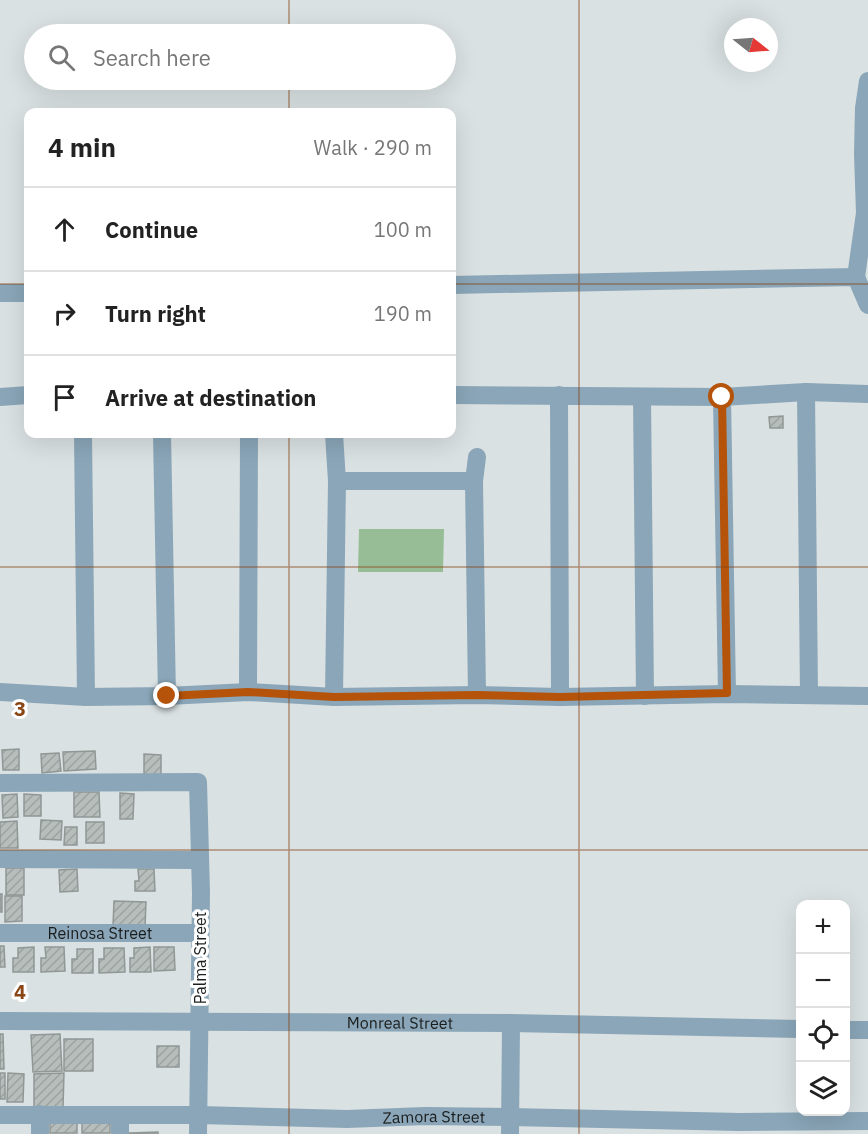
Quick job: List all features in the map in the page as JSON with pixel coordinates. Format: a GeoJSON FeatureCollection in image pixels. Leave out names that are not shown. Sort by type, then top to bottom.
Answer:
{"type":"FeatureCollection","features":[{"type":"Feature","properties":{"kind":"street"},"geometry":{"type":"LineString","coordinates":[[868,81],[864,108],[865,213],[856,277],[868,305]]}},
{"type":"Feature","properties":{"kind":"street"},"geometry":{"type":"LineString","coordinates":[[456,285],[856,277]]}},
{"type":"Feature","properties":{"kind":"street"},"geometry":{"type":"LineString","coordinates":[[0,293],[24,293]]}},
{"type":"Feature","properties":{"kind":"street"},"geometry":{"type":"LineString","coordinates":[[456,395],[722,397],[806,392],[868,394]]}},
{"type":"Feature","properties":{"kind":"street"},"geometry":{"type":"LineString","coordinates":[[806,392],[809,695]]}},
{"type":"Feature","properties":{"kind":"street"},"geometry":{"type":"LineString","coordinates":[[0,397],[24,395]]}},
{"type":"Feature","properties":{"kind":"street"},"geometry":{"type":"LineString","coordinates":[[559,395],[560,697]]}},
{"type":"Feature","properties":{"kind":"street"},"geometry":{"type":"LineString","coordinates":[[642,397],[645,696]]}},
{"type":"Feature","properties":{"kind":"street"},"geometry":{"type":"LineString","coordinates":[[722,397],[727,693]]}},
{"type":"Feature","properties":{"kind":"street"},"geometry":{"type":"LineString","coordinates":[[83,438],[86,696]]}},
{"type":"Feature","properties":{"kind":"street"},"geometry":{"type":"LineString","coordinates":[[162,438],[167,696]]}},
{"type":"Feature","properties":{"kind":"street"},"geometry":{"type":"LineString","coordinates":[[248,692],[249,438]]}},
{"type":"Feature","properties":{"kind":"street"},"geometry":{"type":"LineString","coordinates":[[334,438],[337,481],[334,697]]}},
{"type":"Feature","properties":{"kind":"street"},"geometry":{"type":"LineString","coordinates":[[477,457],[474,481],[477,695]]}},
{"type":"Feature","properties":{"kind":"street"},"geometry":{"type":"LineString","coordinates":[[337,481],[474,481]]}},
{"type":"Feature","properties":{"kind":"street"},"geometry":{"type":"LineString","coordinates":[[0,692],[86,696],[167,696],[248,692],[334,697],[477,695],[560,697],[727,693],[868,696]]}},
{"type":"Feature","properties":{"kind":"street","name":"Palma Street"},"geometry":{"type":"LineString","coordinates":[[0,783],[198,782],[201,893],[198,1134]]}},
{"type":"Feature","properties":{"kind":"street"},"geometry":{"type":"LineString","coordinates":[[0,859],[199,860]]}},
{"type":"Feature","properties":{"kind":"street","name":"Reinosa Street"},"geometry":{"type":"LineString","coordinates":[[0,933],[200,933]]}},
{"type":"Feature","properties":{"kind":"street","name":"Monreal Street"},"geometry":{"type":"LineString","coordinates":[[0,1021],[511,1023],[796,1029]]}},
{"type":"Feature","properties":{"kind":"street"},"geometry":{"type":"LineString","coordinates":[[510,1126],[511,1023]]}},
{"type":"Feature","properties":{"kind":"street"},"geometry":{"type":"LineString","coordinates":[[850,1030],[868,1030]]}},
{"type":"Feature","properties":{"kind":"street"},"geometry":{"type":"LineString","coordinates":[[40,1114],[40,1134]]}},
{"type":"Feature","properties":{"kind":"street","name":"Zamora Street"},"geometry":{"type":"LineString","coordinates":[[0,1115],[199,1115],[271,1125],[347,1126],[740,1128],[868,1121]]}},
{"type":"Feature","properties":{"kind":"street"},"geometry":{"type":"LineString","coordinates":[[120,1116],[120,1134]]}},
{"type":"Feature","properties":{"kind":"green space"},"geometry":{"type":"Polygon","coordinates":[[[359,529],[444,529],[443,572],[358,572],[359,529]]]}},
{"type":"Feature","properties":{"kind":"building"},"geometry":{"type":"Polygon","coordinates":[[[783,416],[783,428],[770,428],[769,417],[783,416]]]}},
{"type":"Feature","properties":{"kind":"building"},"geometry":{"type":"Polygon","coordinates":[[[19,749],[19,770],[3,770],[2,750],[19,749]]]}},
{"type":"Feature","properties":{"kind":"building"},"geometry":{"type":"Polygon","coordinates":[[[95,751],[96,769],[64,771],[63,752],[95,751]]]}},
{"type":"Feature","properties":{"kind":"building"},"geometry":{"type":"Polygon","coordinates":[[[59,753],[61,771],[42,773],[41,754],[59,753]]]}},
{"type":"Feature","properties":{"kind":"building"},"geometry":{"type":"Polygon","coordinates":[[[144,754],[161,755],[161,777],[144,776],[144,754]]]}},
{"type":"Feature","properties":{"kind":"building"},"geometry":{"type":"Polygon","coordinates":[[[74,792],[99,792],[100,817],[74,817],[74,792]]]}},
{"type":"Feature","properties":{"kind":"building"},"geometry":{"type":"Polygon","coordinates":[[[120,793],[134,794],[133,819],[120,819],[120,793]]]}},
{"type":"Feature","properties":{"kind":"building"},"geometry":{"type":"Polygon","coordinates":[[[17,794],[18,817],[3,818],[2,795],[17,794]]]}},
{"type":"Feature","properties":{"kind":"building"},"geometry":{"type":"Polygon","coordinates":[[[24,794],[41,795],[41,816],[24,816],[24,794]]]}},
{"type":"Feature","properties":{"kind":"building"},"geometry":{"type":"Polygon","coordinates":[[[41,820],[62,821],[61,840],[40,839],[41,820]]]}},
{"type":"Feature","properties":{"kind":"building"},"geometry":{"type":"Polygon","coordinates":[[[17,821],[18,848],[0,848],[0,822],[17,821]]]}},
{"type":"Feature","properties":{"kind":"building"},"geometry":{"type":"Polygon","coordinates":[[[86,822],[104,822],[104,843],[86,843],[86,822]]]}},
{"type":"Feature","properties":{"kind":"building"},"geometry":{"type":"Polygon","coordinates":[[[65,827],[77,827],[77,845],[64,845],[65,827]]]}},
{"type":"Feature","properties":{"kind":"building"},"geometry":{"type":"Polygon","coordinates":[[[6,868],[24,868],[24,895],[6,895],[6,868]]]}},
{"type":"Feature","properties":{"kind":"building"},"geometry":{"type":"Polygon","coordinates":[[[77,869],[78,891],[60,892],[59,870],[77,869]]]}},
{"type":"Feature","properties":{"kind":"building"},"geometry":{"type":"Polygon","coordinates":[[[138,869],[154,869],[155,891],[135,891],[135,881],[139,881],[138,869]]]}},
{"type":"Feature","properties":{"kind":"building"},"geometry":{"type":"Polygon","coordinates":[[[0,894],[2,894],[2,912],[0,912],[0,894]]]}},
{"type":"Feature","properties":{"kind":"building"},"geometry":{"type":"Polygon","coordinates":[[[5,896],[22,896],[22,921],[5,922],[5,896]]]}},
{"type":"Feature","properties":{"kind":"building"},"geometry":{"type":"Polygon","coordinates":[[[114,901],[146,902],[145,927],[113,926],[114,901]]]}},
{"type":"Feature","properties":{"kind":"building"},"geometry":{"type":"Polygon","coordinates":[[[0,946],[4,946],[5,967],[0,967],[0,946]]]}},
{"type":"Feature","properties":{"kind":"building"},"geometry":{"type":"Polygon","coordinates":[[[34,947],[34,972],[13,972],[13,958],[18,958],[18,948],[34,947]]]}},
{"type":"Feature","properties":{"kind":"building"},"geometry":{"type":"Polygon","coordinates":[[[45,947],[64,947],[65,971],[41,972],[41,958],[46,958],[45,947]]]}},
{"type":"Feature","properties":{"kind":"building"},"geometry":{"type":"Polygon","coordinates":[[[150,947],[151,972],[130,972],[130,958],[134,958],[134,948],[150,947]]]}},
{"type":"Feature","properties":{"kind":"building"},"geometry":{"type":"Polygon","coordinates":[[[154,947],[174,947],[175,970],[154,971],[154,947]]]}},
{"type":"Feature","properties":{"kind":"building"},"geometry":{"type":"Polygon","coordinates":[[[104,948],[124,948],[125,972],[99,973],[99,959],[104,959],[104,948]]]}},
{"type":"Feature","properties":{"kind":"building"},"geometry":{"type":"Polygon","coordinates":[[[77,949],[93,949],[93,973],[72,973],[72,959],[77,959],[77,949]]]}},
{"type":"Feature","properties":{"kind":"building"},"geometry":{"type":"Polygon","coordinates":[[[0,1034],[3,1034],[4,1069],[0,1069],[0,1034]]]}},
{"type":"Feature","properties":{"kind":"building"},"geometry":{"type":"Polygon","coordinates":[[[60,1034],[62,1071],[33,1072],[31,1035],[60,1034]]]}},
{"type":"Feature","properties":{"kind":"building"},"geometry":{"type":"Polygon","coordinates":[[[64,1039],[93,1039],[93,1071],[64,1071],[64,1039]]]}},
{"type":"Feature","properties":{"kind":"building"},"geometry":{"type":"Polygon","coordinates":[[[157,1046],[179,1046],[179,1067],[157,1067],[157,1046]]]}},
{"type":"Feature","properties":{"kind":"building"},"geometry":{"type":"Polygon","coordinates":[[[0,1073],[5,1073],[5,1099],[0,1099],[0,1073]]]}},
{"type":"Feature","properties":{"kind":"building"},"geometry":{"type":"Polygon","coordinates":[[[8,1073],[24,1074],[23,1102],[7,1102],[8,1073]]]}},
{"type":"Feature","properties":{"kind":"building"},"geometry":{"type":"Polygon","coordinates":[[[64,1073],[63,1107],[34,1107],[34,1074],[64,1073]]]}},
{"type":"Feature","properties":{"kind":"building"},"geometry":{"type":"Polygon","coordinates":[[[50,1116],[77,1116],[77,1133],[50,1133],[50,1116]]]}},
{"type":"Feature","properties":{"kind":"building"},"geometry":{"type":"Polygon","coordinates":[[[82,1122],[110,1122],[110,1133],[82,1133],[82,1122]]]}},
{"type":"Feature","properties":{"kind":"building"},"geometry":{"type":"Polygon","coordinates":[[[158,1132],[158,1134],[129,1134],[129,1133],[158,1132]]]}},
{"type":"Feature","properties":{"kind":"route"},"geometry":{"type":"LineString","coordinates":[[167,696],[248,692],[334,697],[477,695],[560,697],[727,693],[722,397]]}}]}
